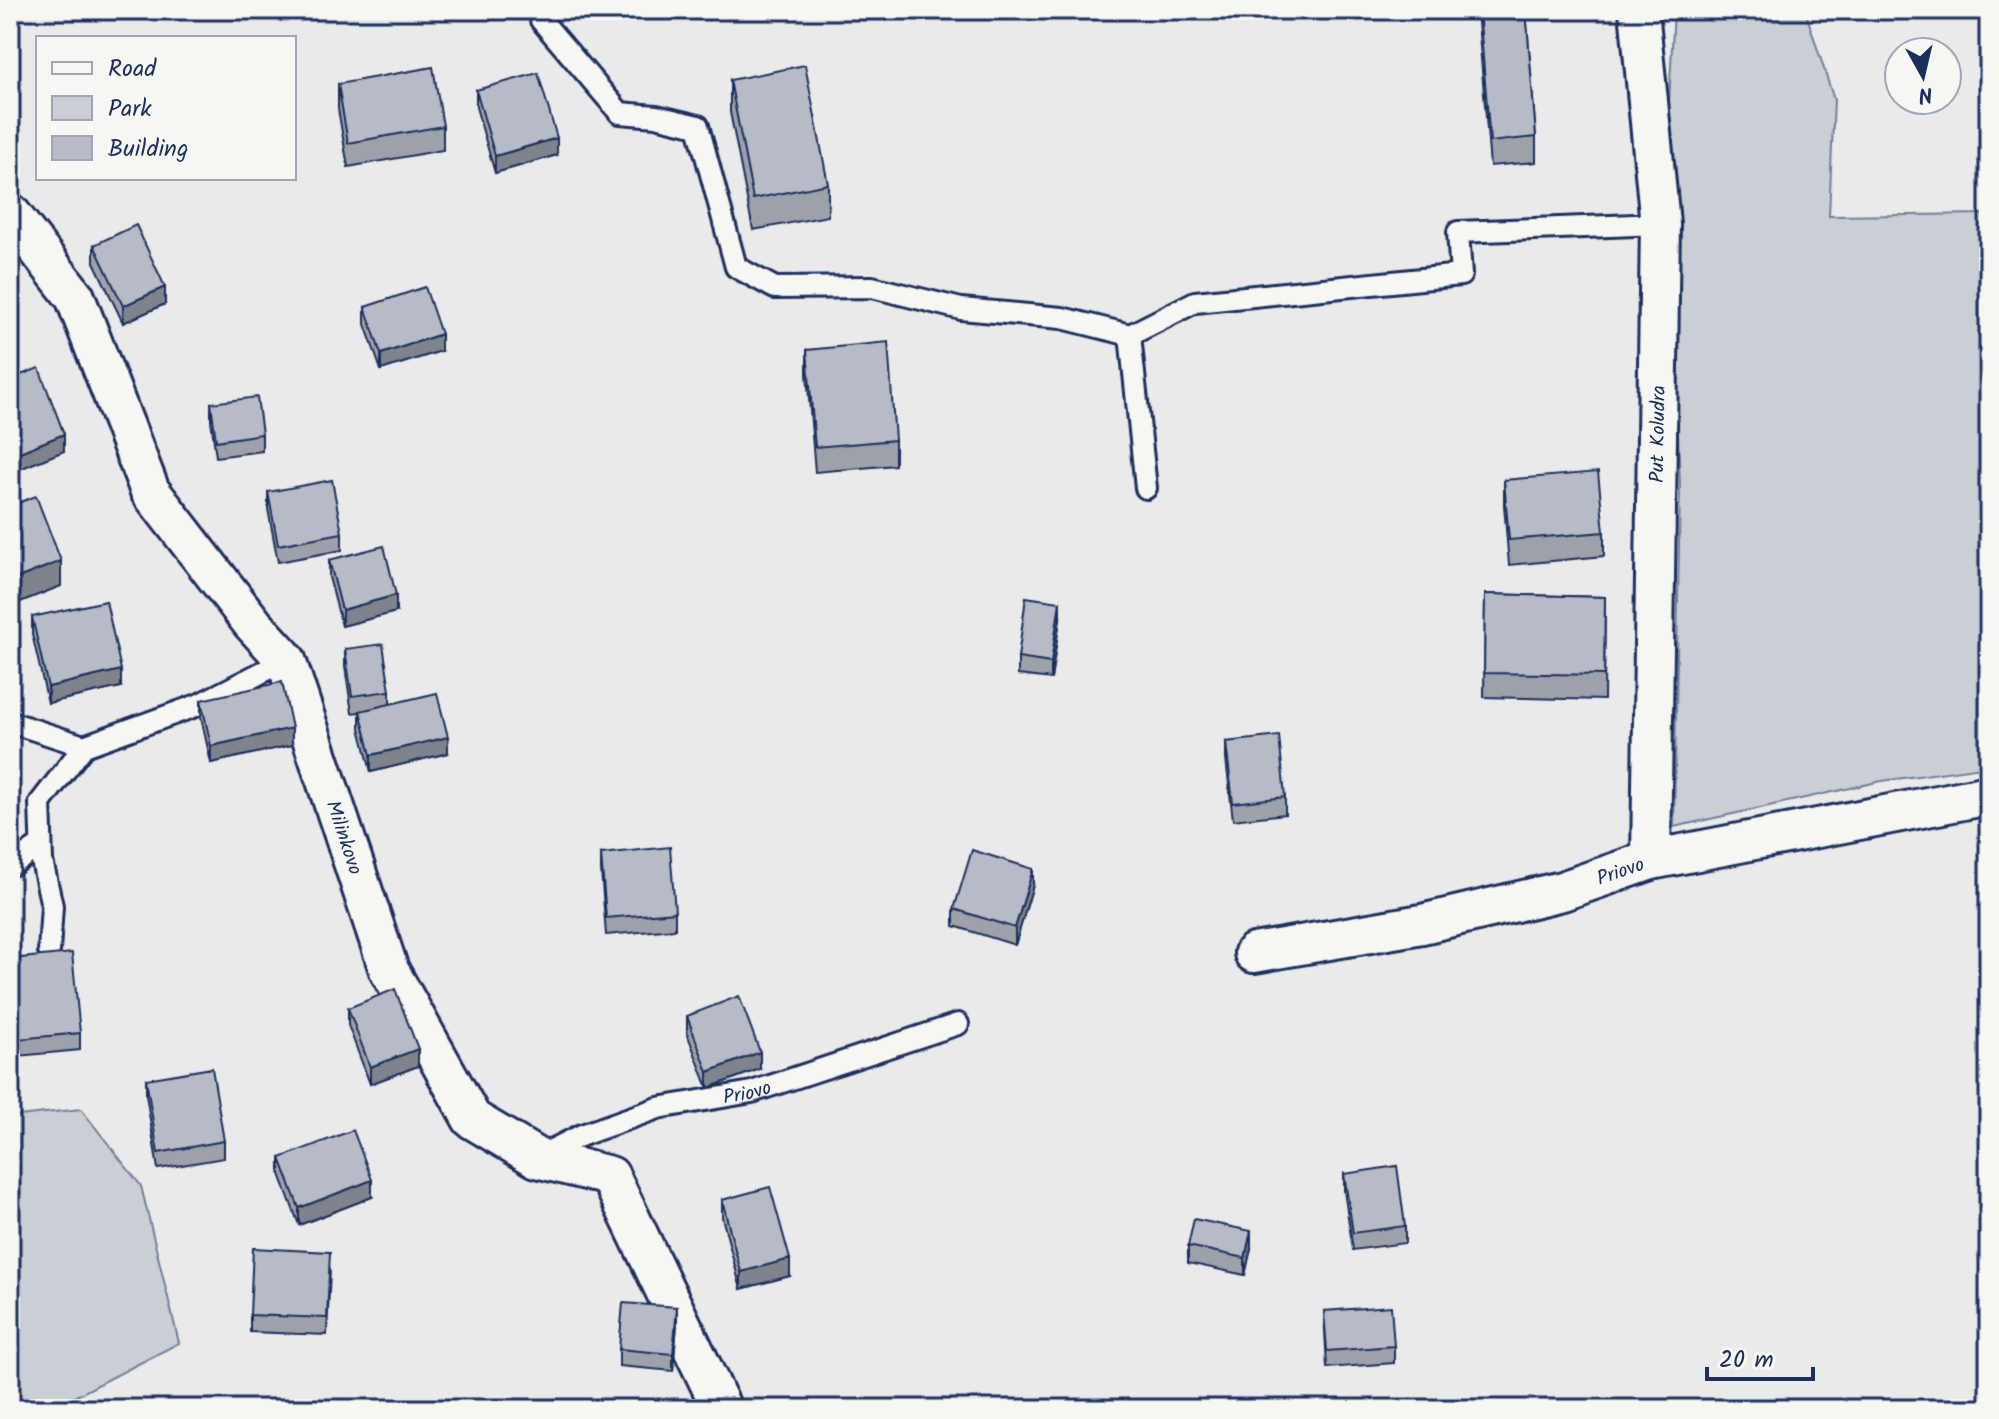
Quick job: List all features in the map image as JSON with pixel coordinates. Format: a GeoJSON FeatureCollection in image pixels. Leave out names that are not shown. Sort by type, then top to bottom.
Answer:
{"type":"FeatureCollection","features":[{"type":"Feature","properties":{"kind":"street","name":"Put Koludra"},"geometry":{"type":"LineString","coordinates":[[1639,10],[1660,224],[1651,860]]}},
{"type":"Feature","properties":{"kind":"street","name":"Milinkovo"},"geometry":{"type":"LineString","coordinates":[[10,213],[75,297],[150,491],[253,624],[286,660],[389,970],[472,1119],[537,1158],[610,1176],[722,1409]]}},
{"type":"Feature","properties":{"kind":"street","name":"Priovo"},"geometry":{"type":"LineString","coordinates":[[1254,953],[1422,924],[1562,891],[1651,860],[1989,795]]}},
{"type":"Feature","properties":{"kind":"lane"},"geometry":{"type":"LineString","coordinates":[[543,10],[541,20],[620,113],[656,116],[698,126],[736,267],[775,288],[872,287],[961,309],[1062,318],[1130,335],[1195,302],[1461,275],[1458,232],[1660,224]]}},
{"type":"Feature","properties":{"kind":"lane"},"geometry":{"type":"LineString","coordinates":[[1130,335],[1146,488]]}},
{"type":"Feature","properties":{"kind":"lane"},"geometry":{"type":"LineString","coordinates":[[49,951],[52,906],[41,845],[40,803],[84,746],[198,705],[286,660]]}},
{"type":"Feature","properties":{"kind":"lane"},"geometry":{"type":"LineString","coordinates":[[10,722],[84,746]]}},
{"type":"Feature","properties":{"kind":"lane"},"geometry":{"type":"LineString","coordinates":[[10,866],[41,845]]}},
{"type":"Feature","properties":{"kind":"lane","name":"Priovo"},"geometry":{"type":"LineString","coordinates":[[537,1158],[582,1135],[658,1108],[752,1092],[958,1024]]}},
{"type":"Feature","properties":{"kind":"green space"},"geometry":{"type":"Polygon","coordinates":[[[1674,10],[1805,10],[1834,100],[1829,216],[1989,214],[1989,766],[1882,781],[1674,827],[1680,485],[1667,140],[1674,10]]]}},
{"type":"Feature","properties":{"kind":"green space"},"geometry":{"type":"Polygon","coordinates":[[[81,1109],[141,1186],[179,1343],[51,1409],[10,1409],[10,1117],[81,1109]]]}},
{"type":"Feature","properties":{"kind":"building"},"geometry":{"type":"Polygon","coordinates":[[[1479,10],[1526,10],[1536,137],[1490,142],[1479,10]]]}},
{"type":"Feature","properties":{"kind":"building"},"geometry":{"type":"Polygon","coordinates":[[[805,65],[828,184],[753,199],[730,80],[805,65]]]}},
{"type":"Feature","properties":{"kind":"building"},"geometry":{"type":"Polygon","coordinates":[[[433,67],[443,126],[348,143],[338,84],[433,67]]]}},
{"type":"Feature","properties":{"kind":"building"},"geometry":{"type":"Polygon","coordinates":[[[538,73],[557,138],[495,156],[476,90],[538,73]]]}},
{"type":"Feature","properties":{"kind":"building"},"geometry":{"type":"Polygon","coordinates":[[[136,225],[165,287],[123,306],[94,245],[136,225]]]}},
{"type":"Feature","properties":{"kind":"building"},"geometry":{"type":"Polygon","coordinates":[[[425,287],[441,334],[381,354],[365,307],[425,287]]]}},
{"type":"Feature","properties":{"kind":"building"},"geometry":{"type":"Polygon","coordinates":[[[888,342],[895,440],[815,447],[807,350],[888,342]]]}},
{"type":"Feature","properties":{"kind":"building"},"geometry":{"type":"Polygon","coordinates":[[[39,368],[64,434],[10,456],[10,379],[39,368]]]}},
{"type":"Feature","properties":{"kind":"building"},"geometry":{"type":"Polygon","coordinates":[[[257,397],[262,434],[216,441],[211,403],[257,397]]]}},
{"type":"Feature","properties":{"kind":"building"},"geometry":{"type":"Polygon","coordinates":[[[1598,472],[1604,532],[1509,540],[1504,480],[1598,472]]]}},
{"type":"Feature","properties":{"kind":"building"},"geometry":{"type":"Polygon","coordinates":[[[332,480],[342,533],[278,545],[268,492],[332,480]]]}},
{"type":"Feature","properties":{"kind":"building"},"geometry":{"type":"Polygon","coordinates":[[[36,496],[61,561],[10,581],[10,506],[36,496]]]}},
{"type":"Feature","properties":{"kind":"building"},"geometry":{"type":"Polygon","coordinates":[[[384,546],[396,595],[342,610],[329,560],[384,546]]]}},
{"type":"Feature","properties":{"kind":"building"},"geometry":{"type":"Polygon","coordinates":[[[1485,594],[1605,597],[1604,675],[1484,673],[1485,594]]]}},
{"type":"Feature","properties":{"kind":"building"},"geometry":{"type":"Polygon","coordinates":[[[1026,597],[1060,602],[1051,663],[1018,658],[1026,597]]]}},
{"type":"Feature","properties":{"kind":"building"},"geometry":{"type":"Polygon","coordinates":[[[106,601],[121,670],[48,687],[32,617],[106,601]]]}},
{"type":"Feature","properties":{"kind":"building"},"geometry":{"type":"Polygon","coordinates":[[[383,644],[390,691],[352,696],[345,649],[383,644]]]}},
{"type":"Feature","properties":{"kind":"building"},"geometry":{"type":"Polygon","coordinates":[[[282,682],[292,728],[211,746],[201,700],[282,682]]]}},
{"type":"Feature","properties":{"kind":"building"},"geometry":{"type":"Polygon","coordinates":[[[437,693],[448,737],[371,755],[360,711],[437,693]]]}},
{"type":"Feature","properties":{"kind":"building"},"geometry":{"type":"Polygon","coordinates":[[[1279,736],[1285,797],[1233,803],[1226,742],[1279,736]]]}},
{"type":"Feature","properties":{"kind":"building"},"geometry":{"type":"Polygon","coordinates":[[[670,847],[675,912],[606,918],[601,854],[670,847]]]}},
{"type":"Feature","properties":{"kind":"building"},"geometry":{"type":"Polygon","coordinates":[[[972,850],[1033,869],[1015,928],[954,909],[972,850]]]}},
{"type":"Feature","properties":{"kind":"building"},"geometry":{"type":"Polygon","coordinates":[[[72,953],[80,1033],[18,1039],[11,959],[72,953]]]}},
{"type":"Feature","properties":{"kind":"building"},"geometry":{"type":"Polygon","coordinates":[[[395,989],[418,1049],[370,1067],[348,1008],[395,989]]]}},
{"type":"Feature","properties":{"kind":"building"},"geometry":{"type":"Polygon","coordinates":[[[739,996],[760,1052],[708,1072],[687,1016],[739,996]]]}},
{"type":"Feature","properties":{"kind":"building"},"geometry":{"type":"Polygon","coordinates":[[[212,1068],[224,1141],[158,1153],[146,1079],[212,1068]]]}},
{"type":"Feature","properties":{"kind":"building"},"geometry":{"type":"Polygon","coordinates":[[[353,1130],[372,1180],[299,1208],[280,1158],[353,1130]]]}},
{"type":"Feature","properties":{"kind":"building"},"geometry":{"type":"Polygon","coordinates":[[[1397,1166],[1405,1226],[1353,1233],[1344,1174],[1397,1166]]]}},
{"type":"Feature","properties":{"kind":"building"},"geometry":{"type":"Polygon","coordinates":[[[770,1187],[790,1259],[741,1272],[722,1200],[770,1187]]]}},
{"type":"Feature","properties":{"kind":"building"},"geometry":{"type":"Polygon","coordinates":[[[1194,1219],[1251,1231],[1245,1258],[1188,1246],[1194,1219]]]}},
{"type":"Feature","properties":{"kind":"building"},"geometry":{"type":"Polygon","coordinates":[[[253,1248],[330,1252],[327,1318],[250,1315],[253,1248]]]}},
{"type":"Feature","properties":{"kind":"building"},"geometry":{"type":"Polygon","coordinates":[[[623,1303],[677,1307],[673,1354],[619,1349],[623,1303]]]}},
{"type":"Feature","properties":{"kind":"building"},"geometry":{"type":"Polygon","coordinates":[[[1391,1306],[1394,1346],[1327,1351],[1324,1311],[1391,1306]]]}}]}
